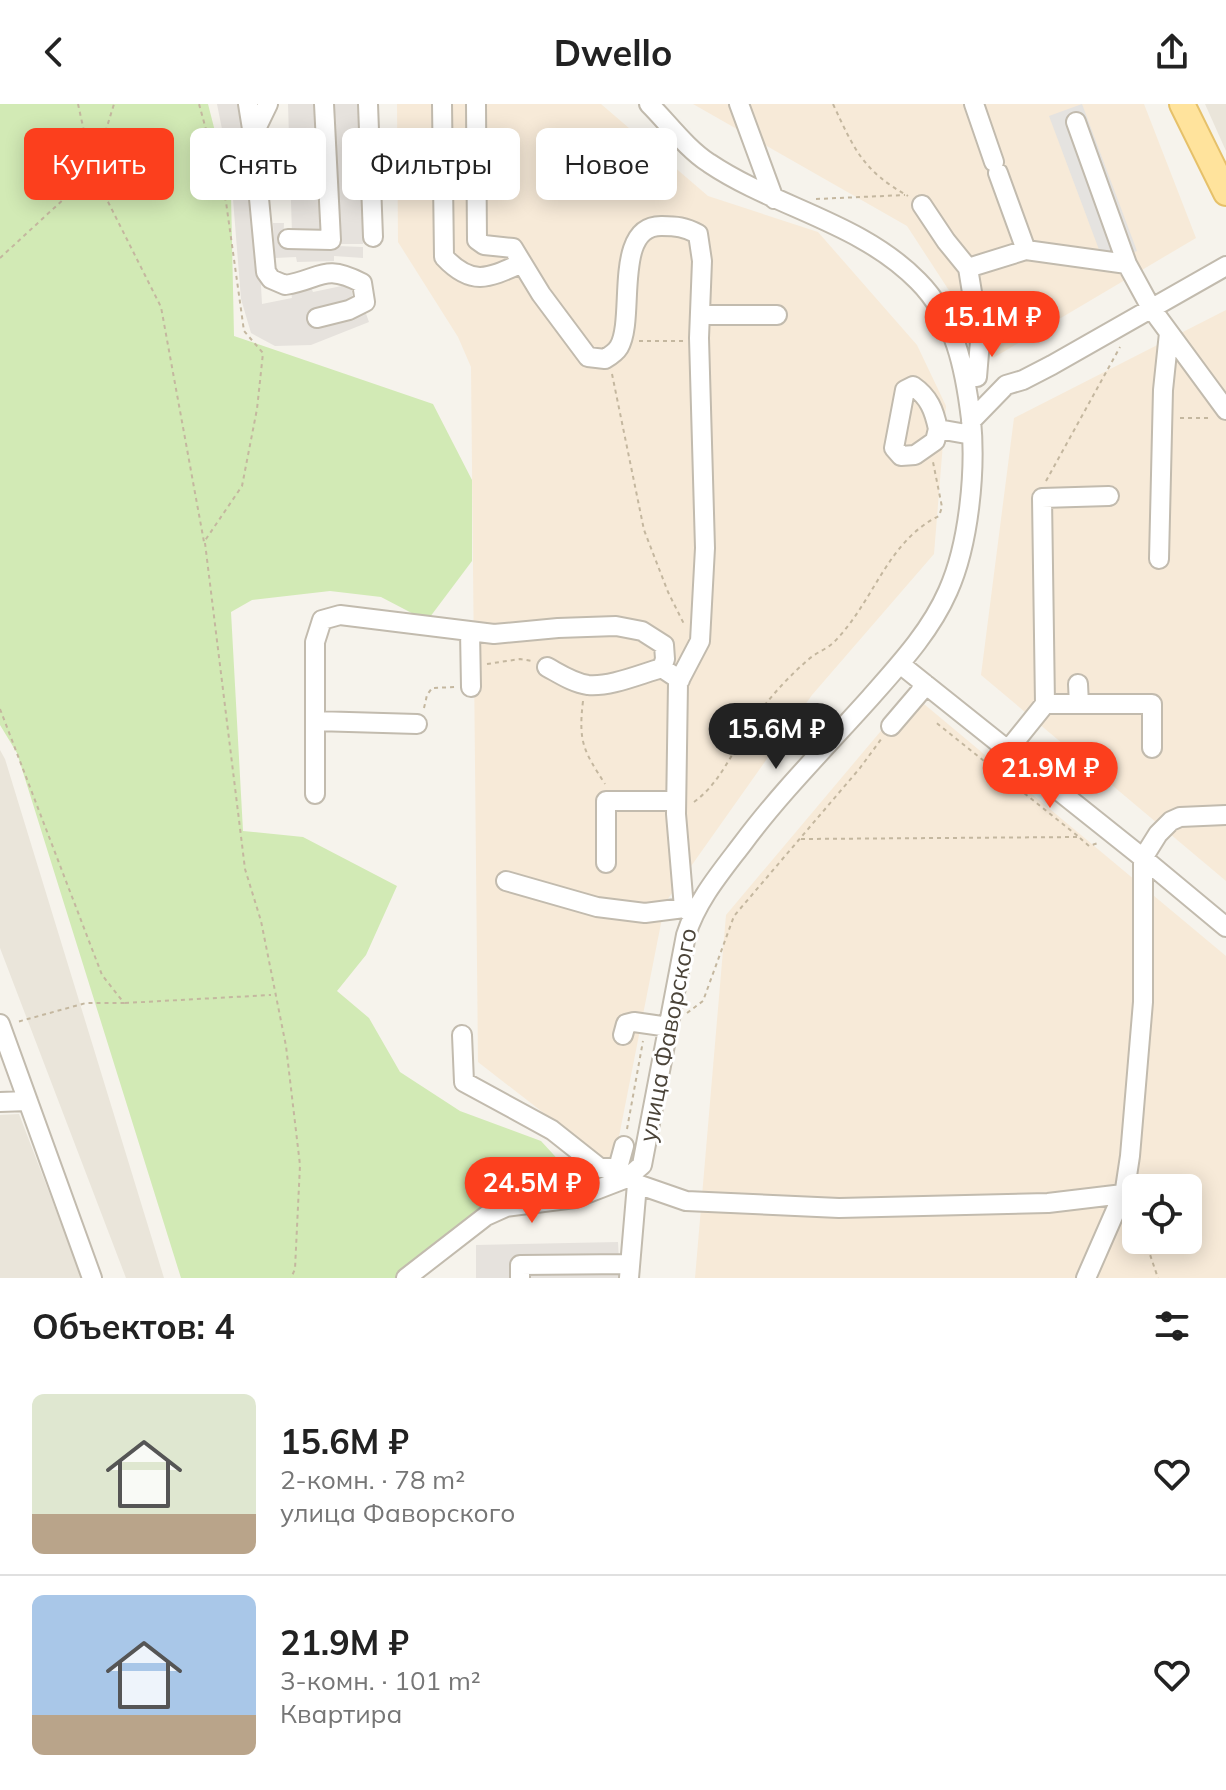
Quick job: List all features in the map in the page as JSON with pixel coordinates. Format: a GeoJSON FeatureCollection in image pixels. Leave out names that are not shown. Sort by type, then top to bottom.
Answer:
{"type":"FeatureCollection","features":[{"type":"Feature","properties":{"kind":"main road"},"geometry":{"type":"LineString","coordinates":[[1182,104],[1226,193]]}},
{"type":"Feature","properties":{"kind":"street"},"geometry":{"type":"LineString","coordinates":[[248,104],[252,128]]}},
{"type":"Feature","properties":{"kind":"street"},"geometry":{"type":"LineString","coordinates":[[256,128],[268,104]]}},
{"type":"Feature","properties":{"kind":"street"},"geometry":{"type":"LineString","coordinates":[[288,239],[331,240],[324,104]]}},
{"type":"Feature","properties":{"kind":"street"},"geometry":{"type":"LineString","coordinates":[[368,104],[373,237]]}},
{"type":"Feature","properties":{"kind":"street"},"geometry":{"type":"LineString","coordinates":[[442,104],[444,257],[455,269],[483,279],[522,263]]}},
{"type":"Feature","properties":{"kind":"street"},"geometry":{"type":"LineString","coordinates":[[476,104],[477,240],[484,245],[513,248],[541,294],[588,357],[605,359],[618,349],[622,341],[629,261],[639,234],[654,226],[684,226],[698,234],[702,261],[699,341],[705,548],[700,641],[680,680],[681,803],[688,911],[645,913],[597,907],[506,881]]}},
{"type":"Feature","properties":{"kind":"street","name":"улица Фаворского"},"geometry":{"type":"LineString","coordinates":[[631,1174],[669,1027],[688,911],[757,823],[900,664],[926,630],[948,592],[959,562],[968,515],[972,428],[972,375],[944,314],[919,282],[886,253],[841,226],[774,199],[707,162],[649,104]]}},
{"type":"Feature","properties":{"kind":"street"},"geometry":{"type":"LineString","coordinates":[[739,104],[774,199]]}},
{"type":"Feature","properties":{"kind":"street"},"geometry":{"type":"LineString","coordinates":[[974,104],[1026,250]]}},
{"type":"Feature","properties":{"kind":"street"},"geometry":{"type":"LineString","coordinates":[[1076,122],[1127,264],[1218,414]]}},
{"type":"Feature","properties":{"kind":"street"},"geometry":{"type":"LineString","coordinates":[[259,200],[266,272],[271,279],[285,285],[329,271],[362,283],[365,302],[349,310],[317,318]]}},
{"type":"Feature","properties":{"kind":"street"},"geometry":{"type":"LineString","coordinates":[[922,205],[968,268],[980,341],[972,375],[1006,385],[1052,365],[1226,266]]}},
{"type":"Feature","properties":{"kind":"street"},"geometry":{"type":"LineString","coordinates":[[968,268],[1026,250],[1127,264]]}},
{"type":"Feature","properties":{"kind":"street"},"geometry":{"type":"LineString","coordinates":[[700,315],[777,315]]}},
{"type":"Feature","properties":{"kind":"street"},"geometry":{"type":"LineString","coordinates":[[1159,559],[1169,333]]}},
{"type":"Feature","properties":{"kind":"street"},"geometry":{"type":"LineString","coordinates":[[937,435],[972,428],[1006,385]]}},
{"type":"Feature","properties":{"kind":"street"},"geometry":{"type":"LineString","coordinates":[[1008,750],[1045,704],[1042,498],[1109,496]]}},
{"type":"Feature","properties":{"kind":"street"},"geometry":{"type":"LineString","coordinates":[[315,794],[315,642],[322,620],[340,615],[494,634],[616,626],[642,631],[664,645],[662,668]]}},
{"type":"Feature","properties":{"kind":"street"},"geometry":{"type":"LineString","coordinates":[[470,631],[471,687]]}},
{"type":"Feature","properties":{"kind":"street"},"geometry":{"type":"LineString","coordinates":[[900,664],[1140,854],[1226,927]]}},
{"type":"Feature","properties":{"kind":"street"},"geometry":{"type":"LineString","coordinates":[[547,667],[572,681],[587,685],[662,668],[680,680]]}},
{"type":"Feature","properties":{"kind":"street"},"geometry":{"type":"LineString","coordinates":[[891,726],[924,683]]}},
{"type":"Feature","properties":{"kind":"street"},"geometry":{"type":"LineString","coordinates":[[1078,684],[1079,704]]}},
{"type":"Feature","properties":{"kind":"street"},"geometry":{"type":"LineString","coordinates":[[1045,704],[1152,704],[1152,748]]}},
{"type":"Feature","properties":{"kind":"street"},"geometry":{"type":"LineString","coordinates":[[315,721],[417,724]]}},
{"type":"Feature","properties":{"kind":"street"},"geometry":{"type":"LineString","coordinates":[[606,863],[606,801],[681,803]]}},
{"type":"Feature","properties":{"kind":"street"},"geometry":{"type":"LineString","coordinates":[[1127,1174],[1143,1002],[1140,854],[1171,821],[1180,817],[1226,815]]}},
{"type":"Feature","properties":{"kind":"street"},"geometry":{"type":"LineString","coordinates":[[1110,847],[1140,854]]}},
{"type":"Feature","properties":{"kind":"street"},"geometry":{"type":"LineString","coordinates":[[623,1035],[626,1024],[634,1022],[669,1027]]}},
{"type":"Feature","properties":{"kind":"street"},"geometry":{"type":"LineString","coordinates":[[5,1024],[28,1101],[92,1278]]}},
{"type":"Feature","properties":{"kind":"street"},"geometry":{"type":"LineString","coordinates":[[462,1035],[464,1082],[552,1130],[600,1168],[631,1174],[686,1201],[839,1208],[1048,1203],[1122,1194]]}},
{"type":"Feature","properties":{"kind":"street"},"geometry":{"type":"LineString","coordinates":[[0,1102],[28,1101]]}},
{"type":"Feature","properties":{"kind":"street"},"geometry":{"type":"LineString","coordinates":[[520,1272],[629,1271],[631,1174],[624,1146]]}},
{"type":"Feature","properties":{"kind":"street"},"geometry":{"type":"LineString","coordinates":[[406,1278],[486,1216],[506,1207],[575,1198],[631,1174]]}},
{"type":"Feature","properties":{"kind":"street"},"geometry":{"type":"LineString","coordinates":[[1086,1278],[1122,1196]]}},
{"type":"Feature","properties":{"kind":"street"},"geometry":{"type":"LineString","coordinates":[[520,1272],[536,1278]]}},
{"type":"Feature","properties":{"kind":"path"},"geometry":{"type":"LineString","coordinates":[[78,104],[83,128]]}},
{"type":"Feature","properties":{"kind":"path"},"geometry":{"type":"LineString","coordinates":[[107,128],[114,104]]}},
{"type":"Feature","properties":{"kind":"path"},"geometry":{"type":"LineString","coordinates":[[199,104],[226,202],[244,331],[263,353],[257,409],[242,486],[204,542]]}},
{"type":"Feature","properties":{"kind":"path"},"geometry":{"type":"LineString","coordinates":[[833,104],[856,154],[882,181],[922,205]]}},
{"type":"Feature","properties":{"kind":"path"},"geometry":{"type":"LineString","coordinates":[[810,199],[905,195]]}},
{"type":"Feature","properties":{"kind":"path"},"geometry":{"type":"LineString","coordinates":[[0,258],[63,200]]}},
{"type":"Feature","properties":{"kind":"path"},"geometry":{"type":"LineString","coordinates":[[107,200],[161,307],[204,542],[245,869],[261,921],[273,995],[286,1046],[300,1165],[295,1269],[291,1278]]}},
{"type":"Feature","properties":{"kind":"path"},"geometry":{"type":"LineString","coordinates":[[622,341],[699,341]]}},
{"type":"Feature","properties":{"kind":"path"},"geometry":{"type":"LineString","coordinates":[[1046,481],[1120,347]]}},
{"type":"Feature","properties":{"kind":"path"},"geometry":{"type":"LineString","coordinates":[[608,357],[619,398],[644,530],[668,592],[696,648]]}},
{"type":"Feature","properties":{"kind":"path"},"geometry":{"type":"LineString","coordinates":[[1163,418],[1218,414]]}},
{"type":"Feature","properties":{"kind":"path"},"geometry":{"type":"LineString","coordinates":[[681,803],[697,800],[716,779],[754,718],[810,658],[833,643],[870,595],[899,547],[919,526],[939,516],[942,507],[933,462],[937,435]]}},
{"type":"Feature","properties":{"kind":"path"},"geometry":{"type":"LineString","coordinates":[[471,665],[520,659],[539,662],[547,667]]}},
{"type":"Feature","properties":{"kind":"path"},"geometry":{"type":"LineString","coordinates":[[587,685],[580,729],[589,761],[605,783],[606,801]]}},
{"type":"Feature","properties":{"kind":"path"},"geometry":{"type":"LineString","coordinates":[[417,724],[424,721],[427,695],[432,688],[471,687]]}},
{"type":"Feature","properties":{"kind":"path"},"geometry":{"type":"LineString","coordinates":[[0,709],[102,975],[124,1003]]}},
{"type":"Feature","properties":{"kind":"path"},"geometry":{"type":"LineString","coordinates":[[934,721],[1089,846],[1110,847]]}},
{"type":"Feature","properties":{"kind":"path"},"geometry":{"type":"LineString","coordinates":[[686,1013],[703,1001],[734,916],[860,768],[891,726]]}},
{"type":"Feature","properties":{"kind":"path"},"geometry":{"type":"LineString","coordinates":[[801,839],[1079,837]]}},
{"type":"Feature","properties":{"kind":"path"},"geometry":{"type":"LineString","coordinates":[[5,1024],[86,1003],[273,995]]}},
{"type":"Feature","properties":{"kind":"path"},"geometry":{"type":"LineString","coordinates":[[624,1146],[643,1040]]}},
{"type":"Feature","properties":{"kind":"path"},"geometry":{"type":"LineString","coordinates":[[1150,1254],[1158,1278]]}},
{"type":"Feature","properties":{"kind":"shaded area"},"geometry":{"type":"Polygon","coordinates":[[[217,104],[242,104],[245,128],[222,128],[217,104]]]}},
{"type":"Feature","properties":{"kind":"shaded area"},"geometry":{"type":"Polygon","coordinates":[[[288,104],[316,104],[317,128],[289,128],[288,104]]]}},
{"type":"Feature","properties":{"kind":"shaded area"},"geometry":{"type":"Polygon","coordinates":[[[333,104],[358,104],[359,128],[342,128],[342,200],[361,200],[363,244],[338,244],[333,104]]]}},
{"type":"Feature","properties":{"kind":"shaded area"},"geometry":{"type":"Polygon","coordinates":[[[397,104],[601,104],[629,128],[536,128],[536,200],[677,200],[677,169],[708,196],[818,232],[917,345],[946,406],[934,554],[812,695],[665,903],[613,1167],[478,1062],[471,367],[458,337],[398,242],[398,200],[520,200],[520,128],[397,128],[397,104]]]}},
{"type":"Feature","properties":{"kind":"shaded area"},"geometry":{"type":"Polygon","coordinates":[[[693,104],[1144,104],[1196,238],[993,358],[907,226],[693,104]]]}},
{"type":"Feature","properties":{"kind":"shaded area"},"geometry":{"type":"Polygon","coordinates":[[[1082,104],[1137,251],[1104,263],[1049,116],[1082,104]]]}},
{"type":"Feature","properties":{"kind":"shaded area"},"geometry":{"type":"Polygon","coordinates":[[[1205,104],[1226,104],[1226,151],[1205,104]]]}},
{"type":"Feature","properties":{"kind":"shaded area"},"geometry":{"type":"Polygon","coordinates":[[[233,200],[254,200],[262,304],[292,298],[291,293],[310,285],[313,292],[351,284],[353,304],[364,308],[369,322],[311,345],[275,346],[251,333],[241,299],[233,200]]]}},
{"type":"Feature","properties":{"kind":"shaded area"},"geometry":{"type":"Polygon","coordinates":[[[291,200],[320,200],[321,236],[292,234],[291,200]]]}},
{"type":"Feature","properties":{"kind":"shaded area"},"geometry":{"type":"Polygon","coordinates":[[[273,223],[284,223],[283,244],[363,247],[363,258],[334,256],[334,261],[297,262],[296,257],[275,258],[273,223]]]}},
{"type":"Feature","properties":{"kind":"shaded area"},"geometry":{"type":"Polygon","coordinates":[[[1226,310],[1226,881],[981,675],[1014,418],[1226,310]]]}},
{"type":"Feature","properties":{"kind":"shaded area"},"geometry":{"type":"Polygon","coordinates":[[[912,694],[1226,956],[1226,1278],[695,1278],[726,915],[912,694]]]}},
{"type":"Feature","properties":{"kind":"shaded area"},"geometry":{"type":"Polygon","coordinates":[[[0,750],[164,1278],[126,1278],[0,948],[0,750]]]}},
{"type":"Feature","properties":{"kind":"shaded area"},"geometry":{"type":"Polygon","coordinates":[[[19,1114],[82,1278],[0,1278],[0,1115],[19,1114]]]}},
{"type":"Feature","properties":{"kind":"shaded area"},"geometry":{"type":"Polygon","coordinates":[[[618,1242],[620,1278],[476,1278],[476,1245],[618,1242]]]}},
{"type":"Feature","properties":{"kind":"green space"},"geometry":{"type":"Polygon","coordinates":[[[0,104],[208,104],[214,128],[190,128],[190,200],[231,200],[234,336],[433,404],[472,480],[472,561],[427,621],[381,597],[330,591],[252,600],[231,612],[243,831],[303,837],[397,886],[366,955],[337,991],[369,1018],[400,1072],[460,1111],[541,1141],[575,1178],[559,1202],[482,1206],[395,1278],[181,1278],[17,753],[0,725],[0,104]]]}}]}
